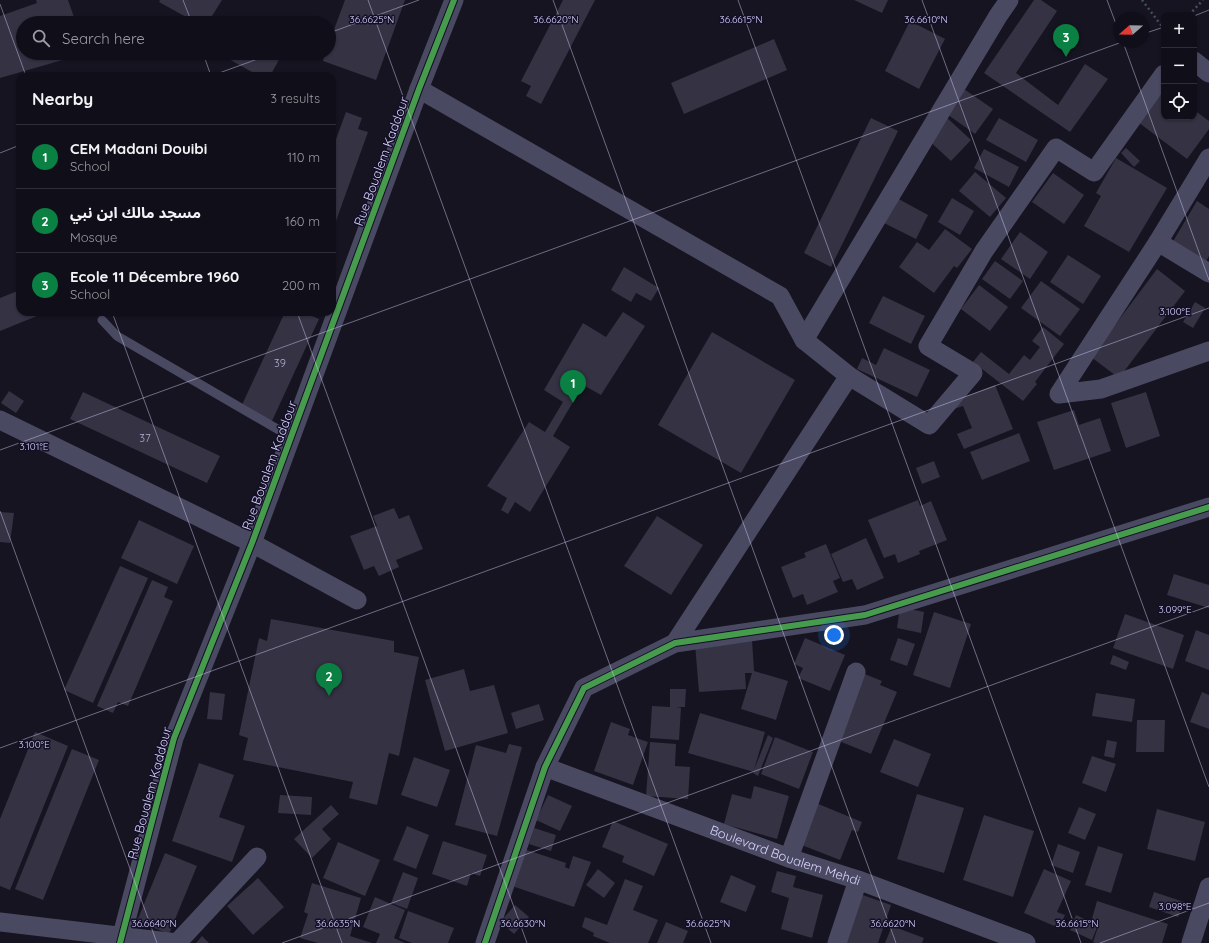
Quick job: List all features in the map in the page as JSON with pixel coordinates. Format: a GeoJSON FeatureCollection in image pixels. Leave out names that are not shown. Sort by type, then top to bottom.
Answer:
{"type":"FeatureCollection","features":[{"type":"Feature","properties":{"kind":"street","name":"Rue Boualem Kaddour"},"geometry":{"type":"LineString","coordinates":[[336,315],[419,89],[454,0]]}},
{"type":"Feature","properties":{"kind":"street"},"geometry":{"type":"LineString","coordinates":[[804,340],[994,22],[1009,0]]}},
{"type":"Feature","properties":{"kind":"street"},"geometry":{"type":"LineString","coordinates":[[1197,63],[1209,73]]}},
{"type":"Feature","properties":{"kind":"street"},"geometry":{"type":"LineString","coordinates":[[419,89],[780,296],[804,340],[849,376],[929,425],[973,373],[928,346],[984,252],[1056,148],[1094,172],[1161,78]]}},
{"type":"Feature","properties":{"kind":"street"},"geometry":{"type":"LineString","coordinates":[[1209,158],[1158,242],[1059,394],[1101,389],[1209,351]]}},
{"type":"Feature","properties":{"kind":"street"},"geometry":{"type":"LineString","coordinates":[[1158,242],[1209,273]]}},
{"type":"Feature","properties":{"kind":"street","name":"Rue Boualem Kaddour"},"geometry":{"type":"LineString","coordinates":[[121,940],[174,738],[252,543],[336,316]]}},
{"type":"Feature","properties":{"kind":"street"},"geometry":{"type":"LineString","coordinates":[[676,643],[849,376]]}},
{"type":"Feature","properties":{"kind":"street"},"geometry":{"type":"LineString","coordinates":[[0,420],[252,543],[357,600]]}},
{"type":"Feature","properties":{"kind":"street"},"geometry":{"type":"LineString","coordinates":[[485,943],[545,767],[584,688],[676,643],[865,615],[1209,507]]}},
{"type":"Feature","properties":{"kind":"street"},"geometry":{"type":"LineString","coordinates":[[789,858],[856,672]]}},
{"type":"Feature","properties":{"kind":"street","name":"Boulevard Boualem Mehdi"},"geometry":{"type":"LineString","coordinates":[[545,767],[789,858],[858,880],[1026,943]]}},
{"type":"Feature","properties":{"kind":"street"},"geometry":{"type":"LineString","coordinates":[[0,922],[121,940],[177,943],[257,857]]}},
{"type":"Feature","properties":{"kind":"street"},"geometry":{"type":"LineString","coordinates":[[837,943],[858,880]]}},
{"type":"Feature","properties":{"kind":"street"},"geometry":{"type":"LineString","coordinates":[[1190,943],[1209,887]]}},
{"type":"Feature","properties":{"kind":"lane"},"geometry":{"type":"LineString","coordinates":[[102,320],[117,336],[291,437]]}},
{"type":"Feature","properties":{"kind":"path"},"geometry":{"type":"LineString","coordinates":[[1142,0],[1161,25]]}},
{"type":"Feature","properties":{"kind":"path"},"geometry":{"type":"LineString","coordinates":[[1192,12],[1203,0]]}},
{"type":"Feature","properties":{"kind":"building"},"geometry":{"type":"Polygon","coordinates":[[[36,0],[68,0],[74,16],[16,16],[16,60],[63,60],[21,72],[16,72],[16,73],[0,78],[0,16],[37,3],[36,0]]]}},
{"type":"Feature","properties":{"kind":"building"},"geometry":{"type":"Polygon","coordinates":[[[160,0],[222,0],[212,16],[184,16],[159,2],[160,0]]]}},
{"type":"Feature","properties":{"kind":"building"},"geometry":{"type":"Polygon","coordinates":[[[345,0],[405,0],[376,80],[323,61],[336,60],[336,24],[345,0]]]}},
{"type":"Feature","properties":{"kind":"building"},"geometry":{"type":"Polygon","coordinates":[[[563,0],[595,0],[541,104],[526,96],[531,86],[521,81],[563,0]]]}},
{"type":"Feature","properties":{"kind":"building"},"geometry":{"type":"Polygon","coordinates":[[[854,0],[888,0],[882,13],[854,0]]]}},
{"type":"Feature","properties":{"kind":"building"},"geometry":{"type":"Polygon","coordinates":[[[1034,0],[1041,0],[1057,11],[1016,73],[1058,105],[1085,64],[1108,79],[1070,132],[984,73],[1034,0]]]}},
{"type":"Feature","properties":{"kind":"building"},"geometry":{"type":"Polygon","coordinates":[[[910,21],[945,39],[919,89],[885,71],[910,21]]]}},
{"type":"Feature","properties":{"kind":"building"},"geometry":{"type":"Polygon","coordinates":[[[774,39],[787,70],[684,114],[671,83],[774,39]]]}},
{"type":"Feature","properties":{"kind":"building"},"geometry":{"type":"Polygon","coordinates":[[[230,60],[279,60],[272,72],[252,72],[230,60]]]}},
{"type":"Feature","properties":{"kind":"building"},"geometry":{"type":"Polygon","coordinates":[[[961,87],[993,109],[975,134],[944,112],[961,87]]]}},
{"type":"Feature","properties":{"kind":"building"},"geometry":{"type":"Polygon","coordinates":[[[1161,91],[1161,120],[1197,120],[1197,112],[1209,121],[1209,129],[1187,159],[1138,122],[1161,91]]]}},
{"type":"Feature","properties":{"kind":"building"},"geometry":{"type":"Polygon","coordinates":[[[346,112],[362,118],[358,129],[368,132],[336,221],[336,139],[346,112]]]}},
{"type":"Feature","properties":{"kind":"building"},"geometry":{"type":"Polygon","coordinates":[[[945,116],[971,140],[951,161],[925,137],[945,116]]]}},
{"type":"Feature","properties":{"kind":"building"},"geometry":{"type":"Polygon","coordinates":[[[871,118],[898,131],[831,267],[804,253],[871,118]]]}},
{"type":"Feature","properties":{"kind":"building"},"geometry":{"type":"Polygon","coordinates":[[[999,118],[1038,140],[1026,162],[986,140],[999,118]]]}},
{"type":"Feature","properties":{"kind":"building"},"geometry":{"type":"Polygon","coordinates":[[[1126,148],[1140,161],[1134,167],[1121,153],[1126,148]]]}},
{"type":"Feature","properties":{"kind":"building"},"geometry":{"type":"Polygon","coordinates":[[[984,149],[1019,167],[1009,187],[974,168],[984,149]]]}},
{"type":"Feature","properties":{"kind":"building"},"geometry":{"type":"Polygon","coordinates":[[[1116,158],[1167,188],[1129,252],[1084,226],[1101,196],[1096,193],[1116,158]]]}},
{"type":"Feature","properties":{"kind":"building"},"geometry":{"type":"Polygon","coordinates":[[[975,172],[1006,198],[990,217],[959,191],[975,172]]]}},
{"type":"Feature","properties":{"kind":"building"},"geometry":{"type":"Polygon","coordinates":[[[1053,173],[1084,195],[1064,224],[1032,202],[1053,173]]]}},
{"type":"Feature","properties":{"kind":"building"},"geometry":{"type":"Polygon","coordinates":[[[895,197],[928,215],[916,239],[882,222],[895,197]]]}},
{"type":"Feature","properties":{"kind":"building"},"geometry":{"type":"Polygon","coordinates":[[[952,198],[974,211],[960,235],[938,222],[952,198]]]}},
{"type":"Feature","properties":{"kind":"building"},"geometry":{"type":"Polygon","coordinates":[[[1197,201],[1209,209],[1209,256],[1205,263],[1172,243],[1197,201]]]}},
{"type":"Feature","properties":{"kind":"building"},"geometry":{"type":"Polygon","coordinates":[[[945,229],[972,249],[957,268],[954,266],[934,293],[899,267],[917,242],[929,250],[945,229]]]}},
{"type":"Feature","properties":{"kind":"building"},"geometry":{"type":"Polygon","coordinates":[[[1020,232],[1048,252],[1030,279],[1001,259],[1020,232]]]}},
{"type":"Feature","properties":{"kind":"building"},"geometry":{"type":"Polygon","coordinates":[[[1068,255],[1101,276],[1083,304],[1050,282],[1068,255]]]}},
{"type":"Feature","properties":{"kind":"building"},"geometry":{"type":"Polygon","coordinates":[[[995,261],[1023,281],[1010,299],[982,279],[995,261]]]}},
{"type":"Feature","properties":{"kind":"building"},"geometry":{"type":"Polygon","coordinates":[[[624,267],[659,288],[651,301],[636,293],[631,302],[611,290],[624,267]]]}},
{"type":"Feature","properties":{"kind":"building"},"geometry":{"type":"Polygon","coordinates":[[[1157,269],[1185,291],[1119,378],[1091,357],[1157,269]]]}},
{"type":"Feature","properties":{"kind":"building"},"geometry":{"type":"Polygon","coordinates":[[[1041,281],[1080,309],[1060,336],[1021,308],[1041,281]]]}},
{"type":"Feature","properties":{"kind":"building"},"geometry":{"type":"Polygon","coordinates":[[[979,285],[1008,307],[990,331],[961,309],[979,285]]]}},
{"type":"Feature","properties":{"kind":"building"},"geometry":{"type":"Polygon","coordinates":[[[16,292],[16,316],[37,316],[0,331],[0,298],[16,292]]]}},
{"type":"Feature","properties":{"kind":"building"},"geometry":{"type":"Polygon","coordinates":[[[883,296],[925,316],[911,344],[869,323],[883,296]]]}},
{"type":"Feature","properties":{"kind":"building"},"geometry":{"type":"Polygon","coordinates":[[[1195,302],[1205,308],[1193,328],[1183,322],[1195,302]]]}},
{"type":"Feature","properties":{"kind":"building"},"geometry":{"type":"Polygon","coordinates":[[[623,312],[645,326],[601,395],[583,385],[553,436],[570,447],[530,512],[515,502],[508,514],[501,510],[507,498],[487,486],[529,422],[545,432],[563,402],[544,390],[583,323],[606,337],[623,312]]]}},
{"type":"Feature","properties":{"kind":"building"},"geometry":{"type":"Polygon","coordinates":[[[283,316],[312,316],[319,319],[272,421],[241,407],[283,316]]]}},
{"type":"Feature","properties":{"kind":"building"},"geometry":{"type":"Polygon","coordinates":[[[1043,327],[1064,344],[1035,382],[1037,384],[1023,401],[973,362],[981,352],[1009,374],[1024,355],[1030,360],[1040,347],[1032,341],[1043,327]]]}},
{"type":"Feature","properties":{"kind":"building"},"geometry":{"type":"Polygon","coordinates":[[[712,332],[795,380],[741,473],[658,425],[712,332]]]}},
{"type":"Feature","properties":{"kind":"building"},"geometry":{"type":"Polygon","coordinates":[[[884,348],[930,370],[917,397],[857,369],[862,358],[876,365],[884,348]]]}},
{"type":"Feature","properties":{"kind":"building"},"geometry":{"type":"Polygon","coordinates":[[[995,385],[1013,429],[964,449],[957,434],[972,428],[963,406],[954,409],[951,402],[995,385]]]}},
{"type":"Feature","properties":{"kind":"building"},"geometry":{"type":"Polygon","coordinates":[[[9,391],[24,401],[16,413],[1,403],[9,391]]]}},
{"type":"Feature","properties":{"kind":"building"},"geometry":{"type":"Polygon","coordinates":[[[83,392],[220,456],[207,483],[70,419],[83,392]]]}},
{"type":"Feature","properties":{"kind":"building"},"geometry":{"type":"Polygon","coordinates":[[[1146,392],[1160,436],[1126,448],[1111,403],[1146,392]]]}},
{"type":"Feature","properties":{"kind":"building"},"geometry":{"type":"Polygon","coordinates":[[[1074,410],[1079,425],[1100,418],[1111,451],[1054,470],[1037,422],[1074,410]]]}},
{"type":"Feature","properties":{"kind":"building"},"geometry":{"type":"Polygon","coordinates":[[[1019,433],[1030,461],[982,480],[970,452],[1019,433]]]}},
{"type":"Feature","properties":{"kind":"building"},"geometry":{"type":"Polygon","coordinates":[[[934,461],[940,477],[922,484],[916,468],[934,461]]]}},
{"type":"Feature","properties":{"kind":"building"},"geometry":{"type":"Polygon","coordinates":[[[918,500],[920,506],[931,501],[947,540],[919,551],[920,554],[898,563],[895,554],[884,558],[868,520],[918,500]]]}},
{"type":"Feature","properties":{"kind":"building"},"geometry":{"type":"Polygon","coordinates":[[[394,508],[399,519],[409,515],[423,549],[396,560],[399,567],[379,576],[374,566],[364,570],[350,536],[377,526],[373,516],[394,508]]]}},
{"type":"Feature","properties":{"kind":"building"},"geometry":{"type":"Polygon","coordinates":[[[0,512],[14,513],[10,543],[0,542],[0,512]]]}},
{"type":"Feature","properties":{"kind":"building"},"geometry":{"type":"Polygon","coordinates":[[[657,516],[703,545],[671,595],[624,566],[657,516]]]}},
{"type":"Feature","properties":{"kind":"building"},"geometry":{"type":"Polygon","coordinates":[[[139,520],[194,546],[177,584],[121,558],[139,520]]]}},
{"type":"Feature","properties":{"kind":"building"},"geometry":{"type":"Polygon","coordinates":[[[866,538],[884,578],[857,590],[852,579],[843,582],[831,554],[866,538]]]}},
{"type":"Feature","properties":{"kind":"building"},"geometry":{"type":"Polygon","coordinates":[[[826,544],[840,578],[833,581],[838,592],[807,605],[803,594],[793,598],[781,567],[806,557],[804,553],[826,544]]]}},
{"type":"Feature","properties":{"kind":"building"},"geometry":{"type":"Polygon","coordinates":[[[120,566],[148,578],[93,703],[64,690],[120,566]]]}},
{"type":"Feature","properties":{"kind":"building"},"geometry":{"type":"Polygon","coordinates":[[[1174,574],[1209,585],[1209,608],[1167,595],[1174,574]]]}},
{"type":"Feature","properties":{"kind":"building"},"geometry":{"type":"Polygon","coordinates":[[[152,580],[168,587],[164,597],[173,601],[128,706],[118,702],[113,713],[97,706],[152,580]]]}},
{"type":"Feature","properties":{"kind":"building"},"geometry":{"type":"Polygon","coordinates":[[[900,607],[924,612],[921,633],[897,628],[900,607]]]}},
{"type":"Feature","properties":{"kind":"building"},"geometry":{"type":"Polygon","coordinates":[[[934,612],[971,624],[950,688],[913,675],[934,612]]]}},
{"type":"Feature","properties":{"kind":"building"},"geometry":{"type":"Polygon","coordinates":[[[1125,614],[1184,635],[1173,669],[1113,648],[1125,614]]]}},
{"type":"Feature","properties":{"kind":"building"},"geometry":{"type":"Polygon","coordinates":[[[271,619],[394,641],[394,652],[419,657],[399,756],[389,753],[377,805],[349,798],[353,782],[243,760],[248,738],[239,735],[259,638],[267,641],[271,619]]]}},
{"type":"Feature","properties":{"kind":"building"},"geometry":{"type":"Polygon","coordinates":[[[1196,630],[1209,635],[1209,670],[1185,661],[1196,630]]]}},
{"type":"Feature","properties":{"kind":"building"},"geometry":{"type":"Polygon","coordinates":[[[805,638],[845,655],[830,691],[798,678],[803,668],[794,664],[805,638]]]}},
{"type":"Feature","properties":{"kind":"building"},"geometry":{"type":"Polygon","coordinates":[[[898,638],[915,644],[907,666],[890,660],[898,638]]]}},
{"type":"Feature","properties":{"kind":"building"},"geometry":{"type":"Polygon","coordinates":[[[752,640],[754,671],[788,681],[776,720],[741,709],[752,673],[745,673],[746,689],[699,692],[695,644],[752,640]]]}},
{"type":"Feature","properties":{"kind":"building"},"geometry":{"type":"Polygon","coordinates":[[[1113,655],[1129,662],[1126,670],[1110,664],[1113,655]]]}},
{"type":"Feature","properties":{"kind":"building"},"geometry":{"type":"Polygon","coordinates":[[[464,669],[470,691],[494,685],[508,733],[445,751],[425,680],[464,669]]]}},
{"type":"Feature","properties":{"kind":"building"},"geometry":{"type":"Polygon","coordinates":[[[862,673],[882,681],[880,685],[897,692],[871,754],[834,739],[862,673]]]}},
{"type":"Feature","properties":{"kind":"building"},"geometry":{"type":"Polygon","coordinates":[[[670,689],[686,689],[685,707],[677,707],[681,708],[679,740],[650,738],[652,706],[670,707],[670,689]]]}},
{"type":"Feature","properties":{"kind":"building"},"geometry":{"type":"Polygon","coordinates":[[[210,692],[225,694],[222,720],[207,719],[210,692]]]}},
{"type":"Feature","properties":{"kind":"building"},"geometry":{"type":"Polygon","coordinates":[[[1202,692],[1209,695],[1209,729],[1190,722],[1202,692]]]}},
{"type":"Feature","properties":{"kind":"building"},"geometry":{"type":"Polygon","coordinates":[[[1096,693],[1135,699],[1132,722],[1092,716],[1096,693]]]}},
{"type":"Feature","properties":{"kind":"building"},"geometry":{"type":"Polygon","coordinates":[[[539,704],[544,720],[516,729],[511,713],[539,704]]]}},
{"type":"Feature","properties":{"kind":"building"},"geometry":{"type":"Polygon","coordinates":[[[700,713],[765,732],[754,770],[768,735],[773,738],[758,776],[753,773],[754,772],[688,753],[700,713]]]}},
{"type":"Feature","properties":{"kind":"building"},"geometry":{"type":"Polygon","coordinates":[[[1137,720],[1165,720],[1164,752],[1136,752],[1137,720]]]}},
{"type":"Feature","properties":{"kind":"building"},"geometry":{"type":"Polygon","coordinates":[[[611,722],[630,729],[628,735],[648,742],[633,785],[594,771],[611,722]]]}},
{"type":"Feature","properties":{"kind":"building"},"geometry":{"type":"Polygon","coordinates":[[[35,732],[68,746],[10,890],[0,886],[0,819],[35,732]]]}},
{"type":"Feature","properties":{"kind":"building"},"geometry":{"type":"Polygon","coordinates":[[[775,737],[813,752],[799,789],[761,774],[775,737]]]}},
{"type":"Feature","properties":{"kind":"building"},"geometry":{"type":"Polygon","coordinates":[[[894,739],[931,754],[918,787],[880,772],[894,739]]]}},
{"type":"Feature","properties":{"kind":"building"},"geometry":{"type":"Polygon","coordinates":[[[1107,740],[1117,742],[1114,758],[1104,756],[1107,740]]]}},
{"type":"Feature","properties":{"kind":"building"},"geometry":{"type":"Polygon","coordinates":[[[650,742],[676,744],[675,766],[690,767],[688,799],[646,796],[650,742]]]}},
{"type":"Feature","properties":{"kind":"building"},"geometry":{"type":"Polygon","coordinates":[[[509,744],[522,747],[497,836],[455,825],[476,745],[506,753],[509,744]]]}},
{"type":"Feature","properties":{"kind":"building"},"geometry":{"type":"Polygon","coordinates":[[[72,749],[99,760],[43,900],[15,889],[72,749]]]}},
{"type":"Feature","properties":{"kind":"building"},"geometry":{"type":"Polygon","coordinates":[[[1092,756],[1116,764],[1106,792],[1082,783],[1092,756]]]}},
{"type":"Feature","properties":{"kind":"building"},"geometry":{"type":"Polygon","coordinates":[[[414,757],[450,770],[437,807],[401,795],[414,757]]]}},
{"type":"Feature","properties":{"kind":"building"},"geometry":{"type":"Polygon","coordinates":[[[199,763],[234,775],[219,817],[245,826],[232,862],[172,841],[199,763]]]}},
{"type":"Feature","properties":{"kind":"building"},"geometry":{"type":"Polygon","coordinates":[[[754,786],[789,796],[777,839],[724,824],[732,794],[751,799],[754,786]]]}},
{"type":"Feature","properties":{"kind":"building"},"geometry":{"type":"Polygon","coordinates":[[[917,794],[964,808],[944,873],[897,859],[917,794]]]}},
{"type":"Feature","properties":{"kind":"building"},"geometry":{"type":"Polygon","coordinates":[[[280,795],[312,797],[311,815],[278,813],[280,795]]]}},
{"type":"Feature","properties":{"kind":"building"},"geometry":{"type":"Polygon","coordinates":[[[548,795],[572,806],[560,831],[536,820],[548,795]]]}},
{"type":"Feature","properties":{"kind":"building"},"geometry":{"type":"Polygon","coordinates":[[[816,803],[862,822],[858,832],[852,830],[840,860],[799,844],[816,803]]]}},
{"type":"Feature","properties":{"kind":"building"},"geometry":{"type":"Polygon","coordinates":[[[331,805],[339,814],[322,829],[331,839],[312,858],[294,839],[331,805]]]}},
{"type":"Feature","properties":{"kind":"building"},"geometry":{"type":"Polygon","coordinates":[[[1079,807],[1096,814],[1085,840],[1068,833],[1079,807]]]}},
{"type":"Feature","properties":{"kind":"building"},"geometry":{"type":"Polygon","coordinates":[[[1157,809],[1205,822],[1195,861],[1147,849],[1157,809]]]}},
{"type":"Feature","properties":{"kind":"building"},"geometry":{"type":"Polygon","coordinates":[[[984,815],[1034,831],[1013,897],[963,880],[984,815]]]}},
{"type":"Feature","properties":{"kind":"building"},"geometry":{"type":"Polygon","coordinates":[[[613,821],[668,844],[654,876],[622,862],[624,856],[602,847],[613,821]]]}},
{"type":"Feature","properties":{"kind":"building"},"geometry":{"type":"Polygon","coordinates":[[[407,826],[429,835],[416,869],[393,860],[407,826]]]}},
{"type":"Feature","properties":{"kind":"building"},"geometry":{"type":"Polygon","coordinates":[[[534,828],[556,835],[551,851],[529,844],[534,828]]]}},
{"type":"Feature","properties":{"kind":"building"},"geometry":{"type":"Polygon","coordinates":[[[443,841],[487,855],[480,876],[471,873],[467,886],[432,874],[443,841]]]}},
{"type":"Feature","properties":{"kind":"building"},"geometry":{"type":"Polygon","coordinates":[[[338,842],[380,860],[365,896],[323,878],[338,842]]]}},
{"type":"Feature","properties":{"kind":"building"},"geometry":{"type":"Polygon","coordinates":[[[1058,844],[1080,852],[1073,873],[1051,865],[1058,844]]]}},
{"type":"Feature","properties":{"kind":"building"},"geometry":{"type":"Polygon","coordinates":[[[1098,846],[1123,854],[1111,893],[1085,885],[1098,846]]]}},
{"type":"Feature","properties":{"kind":"building"},"geometry":{"type":"Polygon","coordinates":[[[524,849],[566,863],[565,867],[569,869],[573,856],[591,862],[574,907],[512,886],[524,849]]]}},
{"type":"Feature","properties":{"kind":"building"},"geometry":{"type":"Polygon","coordinates":[[[165,853],[197,866],[169,934],[137,921],[165,853]]]}},
{"type":"Feature","properties":{"kind":"building"},"geometry":{"type":"Polygon","coordinates":[[[598,869],[615,883],[604,898],[586,885],[598,869]]]}},
{"type":"Feature","properties":{"kind":"building"},"geometry":{"type":"Polygon","coordinates":[[[1044,869],[1071,881],[1057,912],[1065,915],[1059,928],[1024,913],[1044,869]]]}},
{"type":"Feature","properties":{"kind":"building"},"geometry":{"type":"Polygon","coordinates":[[[777,871],[796,876],[793,887],[823,895],[812,938],[781,929],[789,898],[771,892],[777,871]]]}},
{"type":"Feature","properties":{"kind":"building"},"geometry":{"type":"Polygon","coordinates":[[[403,872],[418,878],[407,909],[391,903],[403,872]]]}},
{"type":"Feature","properties":{"kind":"building"},"geometry":{"type":"Polygon","coordinates":[[[731,875],[756,886],[746,912],[720,902],[731,875]]]}},
{"type":"Feature","properties":{"kind":"building"},"geometry":{"type":"Polygon","coordinates":[[[258,878],[284,907],[253,935],[227,906],[258,878]]]}},
{"type":"Feature","properties":{"kind":"building"},"geometry":{"type":"Polygon","coordinates":[[[625,879],[643,886],[633,910],[658,920],[648,943],[610,943],[593,936],[594,933],[582,927],[585,917],[607,925],[625,879]]]}},
{"type":"Feature","properties":{"kind":"building"},"geometry":{"type":"Polygon","coordinates":[[[312,883],[361,898],[350,936],[372,943],[318,943],[300,938],[308,914],[304,912],[312,883]]]}},
{"type":"Feature","properties":{"kind":"building"},"geometry":{"type":"Polygon","coordinates":[[[1154,892],[1184,902],[1178,917],[1149,907],[1154,892]]]}},
{"type":"Feature","properties":{"kind":"building"},"geometry":{"type":"Polygon","coordinates":[[[860,894],[891,905],[878,943],[843,943],[860,894]]]}},
{"type":"Feature","properties":{"kind":"building"},"geometry":{"type":"Polygon","coordinates":[[[375,897],[405,910],[394,938],[405,943],[376,943],[380,934],[363,927],[375,897]]]}},
{"type":"Feature","properties":{"kind":"building"},"geometry":{"type":"Polygon","coordinates":[[[1097,901],[1168,924],[1162,943],[1095,943],[1093,942],[1099,924],[1093,922],[1098,925],[1092,940],[1070,930],[1076,915],[1091,922],[1097,901]]]}},
{"type":"Feature","properties":{"kind":"building"},"geometry":{"type":"Polygon","coordinates":[[[515,905],[529,917],[514,934],[500,922],[515,905]]]}},
{"type":"Feature","properties":{"kind":"building"},"geometry":{"type":"Polygon","coordinates":[[[408,911],[454,928],[448,943],[412,943],[399,938],[408,911]]]}},
{"type":"Feature","properties":{"kind":"building"},"geometry":{"type":"Polygon","coordinates":[[[666,922],[688,931],[683,943],[657,943],[666,922]]]}},
{"type":"Feature","properties":{"kind":"building"},"geometry":{"type":"Polygon","coordinates":[[[892,926],[924,938],[922,943],[885,943],[892,926]]]}},
{"type":"Feature","properties":{"kind":"building"},"geometry":{"type":"Polygon","coordinates":[[[202,936],[209,943],[196,943],[202,936]]]}},
{"type":"Feature","properties":{"kind":"cycle path"},"geometry":{"type":"LineString","coordinates":[[336,315],[419,89],[454,0]]}},
{"type":"Feature","properties":{"kind":"cycle path"},"geometry":{"type":"LineString","coordinates":[[120,943],[174,738],[252,543],[336,316]]}},
{"type":"Feature","properties":{"kind":"cycle path"},"geometry":{"type":"LineString","coordinates":[[485,943],[545,767],[584,688],[675,643],[865,615],[1209,507]]}},
{"type":"Feature","properties":{"kind":"place","name":"Ecole 11 Décembre 1960"},"geometry":{"type":"Point","coordinates":[1066,57]}},
{"type":"Feature","properties":{"kind":"place","name":"CEM Madani Douibi"},"geometry":{"type":"Point","coordinates":[573,403]}},
{"type":"Feature","properties":{"kind":"place","name":"مسجد مالك ابن نبي"},"geometry":{"type":"Point","coordinates":[329,696]}}]}
